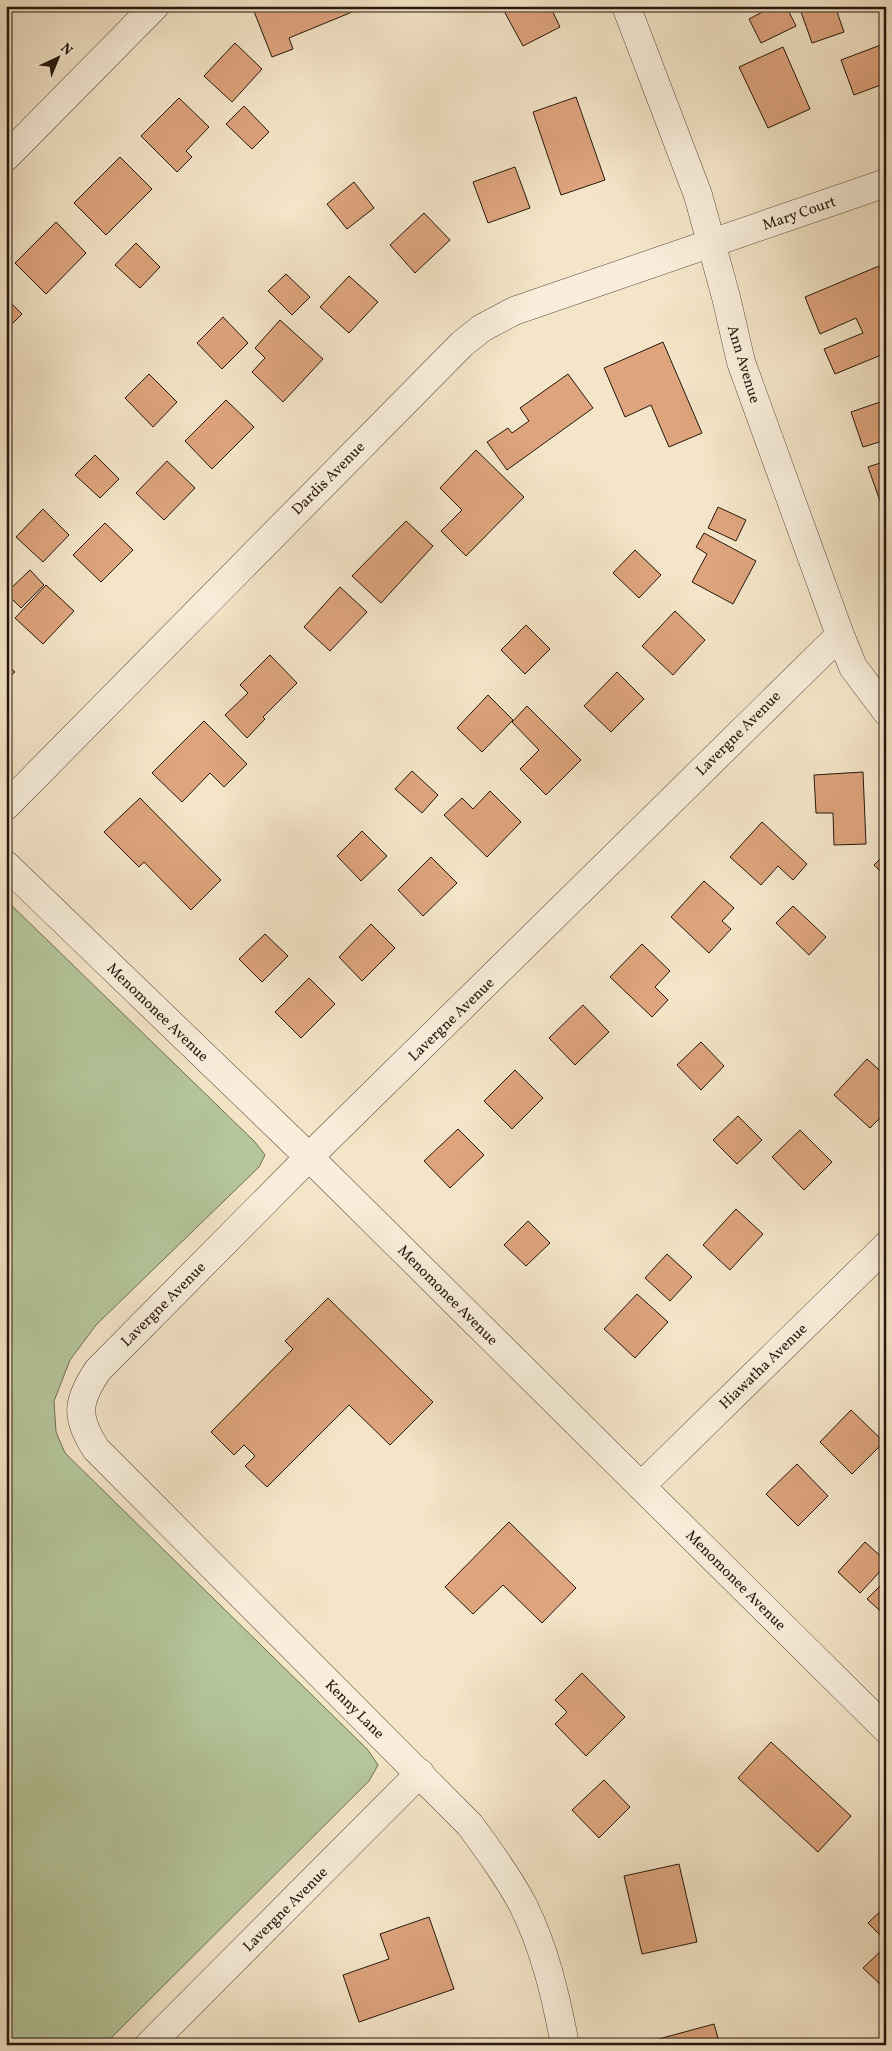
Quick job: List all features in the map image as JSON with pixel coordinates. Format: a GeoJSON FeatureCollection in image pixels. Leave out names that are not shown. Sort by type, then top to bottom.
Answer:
{"type":"FeatureCollection","features":[{"type":"Feature","properties":{"kind":"street"},"geometry":{"type":"LineString","coordinates":[[6,157],[154,6]]}},
{"type":"Feature","properties":{"kind":"street","name":"Ann Avenue"},"geometry":{"type":"LineString","coordinates":[[626,6],[698,195],[741,362],[840,635],[853,667],[886,711]]}},
{"type":"Feature","properties":{"kind":"street","name":"Mary Court"},"geometry":{"type":"LineString","coordinates":[[711,244],[886,183]]}},
{"type":"Feature","properties":{"kind":"street","name":"Dardis Avenue"},"geometry":{"type":"LineString","coordinates":[[6,806],[336,470],[462,344],[482,328],[514,311],[711,244]]}},
{"type":"Feature","properties":{"kind":"street","name":"Lavergne Avenue"},"geometry":{"type":"LineString","coordinates":[[82,1414],[83,1392],[98,1370],[309,1157],[840,635]]}},
{"type":"Feature","properties":{"kind":"street","name":"Menomonee Avenue"},"geometry":{"type":"LineString","coordinates":[[6,865],[309,1157],[886,1729]]}},
{"type":"Feature","properties":{"kind":"street","name":"Hiawatha Avenue"},"geometry":{"type":"LineString","coordinates":[[640,1486],[886,1246]]}},
{"type":"Feature","properties":{"kind":"street","name":"Kenny Lane"},"geometry":{"type":"LineString","coordinates":[[82,1414],[84,1431],[96,1449],[470,1825],[510,1882],[524,1907],[537,1938],[554,1992],[565,2045]]}},
{"type":"Feature","properties":{"kind":"street","name":"Lavergne Avenue"},"geometry":{"type":"LineString","coordinates":[[149,2045],[420,1773]]}},
{"type":"Feature","properties":{"kind":"green space"},"geometry":{"type":"Polygon","coordinates":[[[6,900],[255,1142],[265,1155],[259,1167],[96,1325],[70,1360],[54,1401],[56,1432],[65,1453],[368,1750],[378,1765],[369,1781],[104,2045],[6,2045],[6,900]]]}},
{"type":"Feature","properties":{"kind":"building"},"geometry":{"type":"Polygon","coordinates":[[[20,6],[30,6],[25,11],[20,6]]]}},
{"type":"Feature","properties":{"kind":"building"},"geometry":{"type":"Polygon","coordinates":[[[260,6],[355,6],[357,10],[289,38],[293,49],[272,57],[253,9],[260,6]]]}},
{"type":"Feature","properties":{"kind":"building"},"geometry":{"type":"Polygon","coordinates":[[[514,6],[550,6],[560,27],[523,46],[504,11],[514,6]]]}},
{"type":"Feature","properties":{"kind":"building"},"geometry":{"type":"Polygon","coordinates":[[[774,6],[786,6],[796,26],[761,43],[749,19],[774,6]]]}},
{"type":"Feature","properties":{"kind":"building"},"geometry":{"type":"Polygon","coordinates":[[[809,6],[835,6],[844,32],[812,43],[800,9],[809,6]]]}},
{"type":"Feature","properties":{"kind":"building"},"geometry":{"type":"Polygon","coordinates":[[[235,43],[262,69],[232,102],[204,76],[235,43]]]}},
{"type":"Feature","properties":{"kind":"building"},"geometry":{"type":"Polygon","coordinates":[[[886,43],[886,83],[854,95],[841,60],[886,43]]]}},
{"type":"Feature","properties":{"kind":"building"},"geometry":{"type":"Polygon","coordinates":[[[783,47],[810,109],[768,128],[739,67],[783,47]]]}},
{"type":"Feature","properties":{"kind":"building"},"geometry":{"type":"Polygon","coordinates":[[[576,97],[605,180],[561,195],[533,112],[576,97]]]}},
{"type":"Feature","properties":{"kind":"building"},"geometry":{"type":"Polygon","coordinates":[[[179,98],[209,127],[186,151],[192,157],[177,172],[141,136],[179,98]]]}},
{"type":"Feature","properties":{"kind":"building"},"geometry":{"type":"Polygon","coordinates":[[[244,106],[269,132],[252,149],[226,124],[244,106]]]}},
{"type":"Feature","properties":{"kind":"building"},"geometry":{"type":"Polygon","coordinates":[[[120,157],[152,189],[106,235],[74,203],[120,157]]]}},
{"type":"Feature","properties":{"kind":"building"},"geometry":{"type":"Polygon","coordinates":[[[515,167],[530,208],[488,223],[473,182],[515,167]]]}},
{"type":"Feature","properties":{"kind":"building"},"geometry":{"type":"Polygon","coordinates":[[[354,182],[374,208],[347,229],[327,204],[354,182]]]}},
{"type":"Feature","properties":{"kind":"building"},"geometry":{"type":"Polygon","coordinates":[[[424,213],[450,240],[415,273],[390,245],[424,213]]]}},
{"type":"Feature","properties":{"kind":"building"},"geometry":{"type":"Polygon","coordinates":[[[56,222],[86,253],[46,294],[15,263],[56,222]]]}},
{"type":"Feature","properties":{"kind":"building"},"geometry":{"type":"Polygon","coordinates":[[[136,243],[160,267],[140,288],[115,265],[136,243]]]}},
{"type":"Feature","properties":{"kind":"building"},"geometry":{"type":"Polygon","coordinates":[[[879,266],[886,283],[886,314],[883,315],[886,320],[886,353],[835,374],[824,349],[863,333],[856,318],[820,334],[805,297],[879,266]]]}},
{"type":"Feature","properties":{"kind":"building"},"geometry":{"type":"Polygon","coordinates":[[[286,274],[310,297],[292,315],[268,291],[286,274]]]}},
{"type":"Feature","properties":{"kind":"building"},"geometry":{"type":"Polygon","coordinates":[[[349,276],[378,302],[349,333],[320,307],[349,276]]]}},
{"type":"Feature","properties":{"kind":"building"},"geometry":{"type":"Polygon","coordinates":[[[6,298],[22,314],[6,330],[6,298]]]}},
{"type":"Feature","properties":{"kind":"building"},"geometry":{"type":"Polygon","coordinates":[[[223,317],[248,343],[222,369],[197,343],[223,317]]]}},
{"type":"Feature","properties":{"kind":"building"},"geometry":{"type":"Polygon","coordinates":[[[280,320],[323,359],[283,402],[252,372],[265,358],[255,348],[280,320]]]}},
{"type":"Feature","properties":{"kind":"building"},"geometry":{"type":"Polygon","coordinates":[[[663,342],[702,433],[669,447],[651,405],[625,417],[604,368],[663,342]]]}},
{"type":"Feature","properties":{"kind":"building"},"geometry":{"type":"Polygon","coordinates":[[[149,374],[177,402],[153,427],[125,398],[149,374]]]}},
{"type":"Feature","properties":{"kind":"building"},"geometry":{"type":"Polygon","coordinates":[[[568,374],[593,408],[507,470],[487,442],[508,428],[512,433],[529,421],[520,408],[568,374]]]}},
{"type":"Feature","properties":{"kind":"building"},"geometry":{"type":"Polygon","coordinates":[[[226,400],[254,427],[212,469],[185,441],[226,400]]]}},
{"type":"Feature","properties":{"kind":"building"},"geometry":{"type":"Polygon","coordinates":[[[886,400],[886,440],[863,447],[851,412],[886,400]]]}},
{"type":"Feature","properties":{"kind":"building"},"geometry":{"type":"Polygon","coordinates":[[[476,450],[524,497],[466,556],[441,531],[462,510],[440,488],[476,450]]]}},
{"type":"Feature","properties":{"kind":"building"},"geometry":{"type":"Polygon","coordinates":[[[95,455],[119,479],[100,498],[75,475],[95,455]]]}},
{"type":"Feature","properties":{"kind":"building"},"geometry":{"type":"Polygon","coordinates":[[[167,461],[195,488],[164,520],[136,493],[167,461]]]}},
{"type":"Feature","properties":{"kind":"building"},"geometry":{"type":"Polygon","coordinates":[[[886,461],[886,515],[885,515],[868,467],[886,461]]]}},
{"type":"Feature","properties":{"kind":"building"},"geometry":{"type":"Polygon","coordinates":[[[718,507],[746,520],[736,541],[708,528],[718,507]]]}},
{"type":"Feature","properties":{"kind":"building"},"geometry":{"type":"Polygon","coordinates":[[[43,509],[69,535],[43,562],[16,537],[43,509]]]}},
{"type":"Feature","properties":{"kind":"building"},"geometry":{"type":"Polygon","coordinates":[[[406,521],[433,546],[381,603],[352,576],[406,521]]]}},
{"type":"Feature","properties":{"kind":"building"},"geometry":{"type":"Polygon","coordinates":[[[105,523],[133,550],[101,582],[73,555],[105,523]]]}},
{"type":"Feature","properties":{"kind":"building"},"geometry":{"type":"Polygon","coordinates":[[[704,533],[756,561],[733,604],[692,582],[707,554],[696,547],[704,533]]]}},
{"type":"Feature","properties":{"kind":"building"},"geometry":{"type":"Polygon","coordinates":[[[635,550],[661,575],[639,598],[613,573],[635,550]]]}},
{"type":"Feature","properties":{"kind":"building"},"geometry":{"type":"Polygon","coordinates":[[[30,570],[44,585],[21,608],[6,593],[30,570]]]}},
{"type":"Feature","properties":{"kind":"building"},"geometry":{"type":"Polygon","coordinates":[[[46,585],[74,611],[43,644],[15,618],[46,585]]]}},
{"type":"Feature","properties":{"kind":"building"},"geometry":{"type":"Polygon","coordinates":[[[340,587],[367,612],[330,651],[304,627],[340,587]]]}},
{"type":"Feature","properties":{"kind":"building"},"geometry":{"type":"Polygon","coordinates":[[[675,611],[705,640],[673,675],[642,646],[675,611]]]}},
{"type":"Feature","properties":{"kind":"building"},"geometry":{"type":"Polygon","coordinates":[[[526,625],[550,649],[525,674],[501,650],[526,625]]]}},
{"type":"Feature","properties":{"kind":"building"},"geometry":{"type":"Polygon","coordinates":[[[270,655],[297,683],[263,717],[265,719],[247,738],[225,715],[248,693],[240,685],[270,655]]]}},
{"type":"Feature","properties":{"kind":"building"},"geometry":{"type":"Polygon","coordinates":[[[6,663],[15,672],[6,680],[6,663]]]}},
{"type":"Feature","properties":{"kind":"building"},"geometry":{"type":"Polygon","coordinates":[[[617,672],[644,699],[611,732],[584,706],[617,672]]]}},
{"type":"Feature","properties":{"kind":"building"},"geometry":{"type":"Polygon","coordinates":[[[488,695],[513,720],[482,752],[457,728],[488,695]]]}},
{"type":"Feature","properties":{"kind":"building"},"geometry":{"type":"Polygon","coordinates":[[[527,706],[581,760],[546,795],[520,769],[539,750],[512,722],[527,706]]]}},
{"type":"Feature","properties":{"kind":"building"},"geometry":{"type":"Polygon","coordinates":[[[204,721],[247,764],[224,787],[210,773],[182,802],[152,773],[204,721]]]}},
{"type":"Feature","properties":{"kind":"building"},"geometry":{"type":"Polygon","coordinates":[[[412,771],[438,795],[422,813],[395,789],[412,771]]]}},
{"type":"Feature","properties":{"kind":"building"},"geometry":{"type":"Polygon","coordinates":[[[863,772],[866,844],[834,845],[833,813],[816,813],[814,775],[863,772]]]}},
{"type":"Feature","properties":{"kind":"building"},"geometry":{"type":"Polygon","coordinates":[[[490,791],[521,822],[487,857],[444,815],[462,798],[473,809],[490,791]]]}},
{"type":"Feature","properties":{"kind":"building"},"geometry":{"type":"Polygon","coordinates":[[[140,798],[221,880],[191,910],[144,862],[139,867],[104,832],[140,798]]]}},
{"type":"Feature","properties":{"kind":"building"},"geometry":{"type":"Polygon","coordinates":[[[762,822],[807,864],[793,880],[778,866],[761,885],[730,857],[762,822]]]}},
{"type":"Feature","properties":{"kind":"building"},"geometry":{"type":"Polygon","coordinates":[[[362,831],[387,856],[361,881],[337,856],[362,831]]]}},
{"type":"Feature","properties":{"kind":"building"},"geometry":{"type":"Polygon","coordinates":[[[886,853],[886,877],[874,865],[886,853]]]}},
{"type":"Feature","properties":{"kind":"building"},"geometry":{"type":"Polygon","coordinates":[[[431,857],[457,883],[423,916],[398,890],[431,857]]]}},
{"type":"Feature","properties":{"kind":"building"},"geometry":{"type":"Polygon","coordinates":[[[704,881],[734,908],[722,921],[731,929],[709,953],[671,917],[704,881]]]}},
{"type":"Feature","properties":{"kind":"building"},"geometry":{"type":"Polygon","coordinates":[[[793,906],[826,937],[809,955],[776,923],[793,906]]]}},
{"type":"Feature","properties":{"kind":"building"},"geometry":{"type":"Polygon","coordinates":[[[371,924],[395,948],[362,981],[339,957],[371,924]]]}},
{"type":"Feature","properties":{"kind":"building"},"geometry":{"type":"Polygon","coordinates":[[[265,934],[288,956],[262,982],[239,959],[265,934]]]}},
{"type":"Feature","properties":{"kind":"building"},"geometry":{"type":"Polygon","coordinates":[[[642,944],[670,971],[655,987],[668,1000],[652,1017],[610,977],[642,944]]]}},
{"type":"Feature","properties":{"kind":"building"},"geometry":{"type":"Polygon","coordinates":[[[309,978],[335,1004],[301,1038],[275,1012],[309,978]]]}},
{"type":"Feature","properties":{"kind":"building"},"geometry":{"type":"Polygon","coordinates":[[[583,1005],[609,1032],[575,1065],[549,1038],[583,1005]]]}},
{"type":"Feature","properties":{"kind":"building"},"geometry":{"type":"Polygon","coordinates":[[[701,1042],[724,1066],[701,1090],[677,1065],[701,1042]]]}},
{"type":"Feature","properties":{"kind":"building"},"geometry":{"type":"Polygon","coordinates":[[[867,1059],[886,1076],[886,1112],[870,1128],[834,1095],[867,1059]]]}},
{"type":"Feature","properties":{"kind":"building"},"geometry":{"type":"Polygon","coordinates":[[[515,1070],[543,1098],[512,1129],[484,1101],[515,1070]]]}},
{"type":"Feature","properties":{"kind":"building"},"geometry":{"type":"Polygon","coordinates":[[[738,1116],[762,1140],[737,1164],[713,1140],[738,1116]]]}},
{"type":"Feature","properties":{"kind":"building"},"geometry":{"type":"Polygon","coordinates":[[[458,1129],[484,1155],[450,1188],[424,1161],[458,1129]]]}},
{"type":"Feature","properties":{"kind":"building"},"geometry":{"type":"Polygon","coordinates":[[[800,1130],[832,1162],[804,1190],[772,1157],[800,1130]]]}},
{"type":"Feature","properties":{"kind":"building"},"geometry":{"type":"Polygon","coordinates":[[[736,1209],[763,1234],[730,1270],[703,1245],[736,1209]]]}},
{"type":"Feature","properties":{"kind":"building"},"geometry":{"type":"Polygon","coordinates":[[[528,1221],[550,1243],[526,1266],[504,1245],[528,1221]]]}},
{"type":"Feature","properties":{"kind":"building"},"geometry":{"type":"Polygon","coordinates":[[[667,1254],[692,1277],[670,1301],[645,1278],[667,1254]]]}},
{"type":"Feature","properties":{"kind":"building"},"geometry":{"type":"Polygon","coordinates":[[[637,1294],[668,1322],[635,1358],[604,1329],[637,1294]]]}},
{"type":"Feature","properties":{"kind":"building"},"geometry":{"type":"Polygon","coordinates":[[[328,1298],[433,1402],[390,1445],[349,1405],[267,1487],[245,1466],[255,1456],[244,1445],[234,1455],[211,1432],[293,1349],[285,1341],[328,1298]]]}},
{"type":"Feature","properties":{"kind":"building"},"geometry":{"type":"Polygon","coordinates":[[[851,1410],[884,1442],[852,1474],[820,1442],[851,1410]]]}},
{"type":"Feature","properties":{"kind":"building"},"geometry":{"type":"Polygon","coordinates":[[[797,1464],[828,1496],[798,1526],[766,1494],[797,1464]]]}},
{"type":"Feature","properties":{"kind":"building"},"geometry":{"type":"Polygon","coordinates":[[[509,1522],[576,1588],[542,1623],[503,1585],[473,1614],[445,1587],[509,1522]]]}},
{"type":"Feature","properties":{"kind":"building"},"geometry":{"type":"Polygon","coordinates":[[[865,1542],[886,1561],[886,1565],[860,1593],[838,1572],[865,1542]]]}},
{"type":"Feature","properties":{"kind":"building"},"geometry":{"type":"Polygon","coordinates":[[[886,1580],[886,1616],[867,1599],[886,1580]]]}},
{"type":"Feature","properties":{"kind":"building"},"geometry":{"type":"Polygon","coordinates":[[[582,1673],[625,1717],[586,1756],[555,1724],[567,1712],[555,1700],[582,1673]]]}},
{"type":"Feature","properties":{"kind":"building"},"geometry":{"type":"Polygon","coordinates":[[[771,1742],[851,1816],[818,1852],[738,1778],[771,1742]]]}},
{"type":"Feature","properties":{"kind":"building"},"geometry":{"type":"Polygon","coordinates":[[[604,1780],[630,1807],[599,1838],[572,1810],[604,1780]]]}},
{"type":"Feature","properties":{"kind":"building"},"geometry":{"type":"Polygon","coordinates":[[[679,1864],[697,1942],[642,1954],[624,1876],[679,1864]]]}},
{"type":"Feature","properties":{"kind":"building"},"geometry":{"type":"Polygon","coordinates":[[[886,1906],[886,1941],[868,1923],[886,1906]]]}},
{"type":"Feature","properties":{"kind":"building"},"geometry":{"type":"Polygon","coordinates":[[[429,1917],[454,1989],[359,2022],[343,1975],[389,1959],[380,1934],[429,1917]]]}},
{"type":"Feature","properties":{"kind":"building"},"geometry":{"type":"Polygon","coordinates":[[[886,1946],[886,1990],[863,1968],[886,1946]]]}},
{"type":"Feature","properties":{"kind":"building"},"geometry":{"type":"Polygon","coordinates":[[[714,2024],[720,2045],[657,2045],[655,2040],[714,2024]]]}},
{"type":"Feature","properties":{"kind":"building"},"geometry":{"type":"Polygon","coordinates":[[[476,2041],[476,2045],[458,2045],[476,2041]]]}}]}
